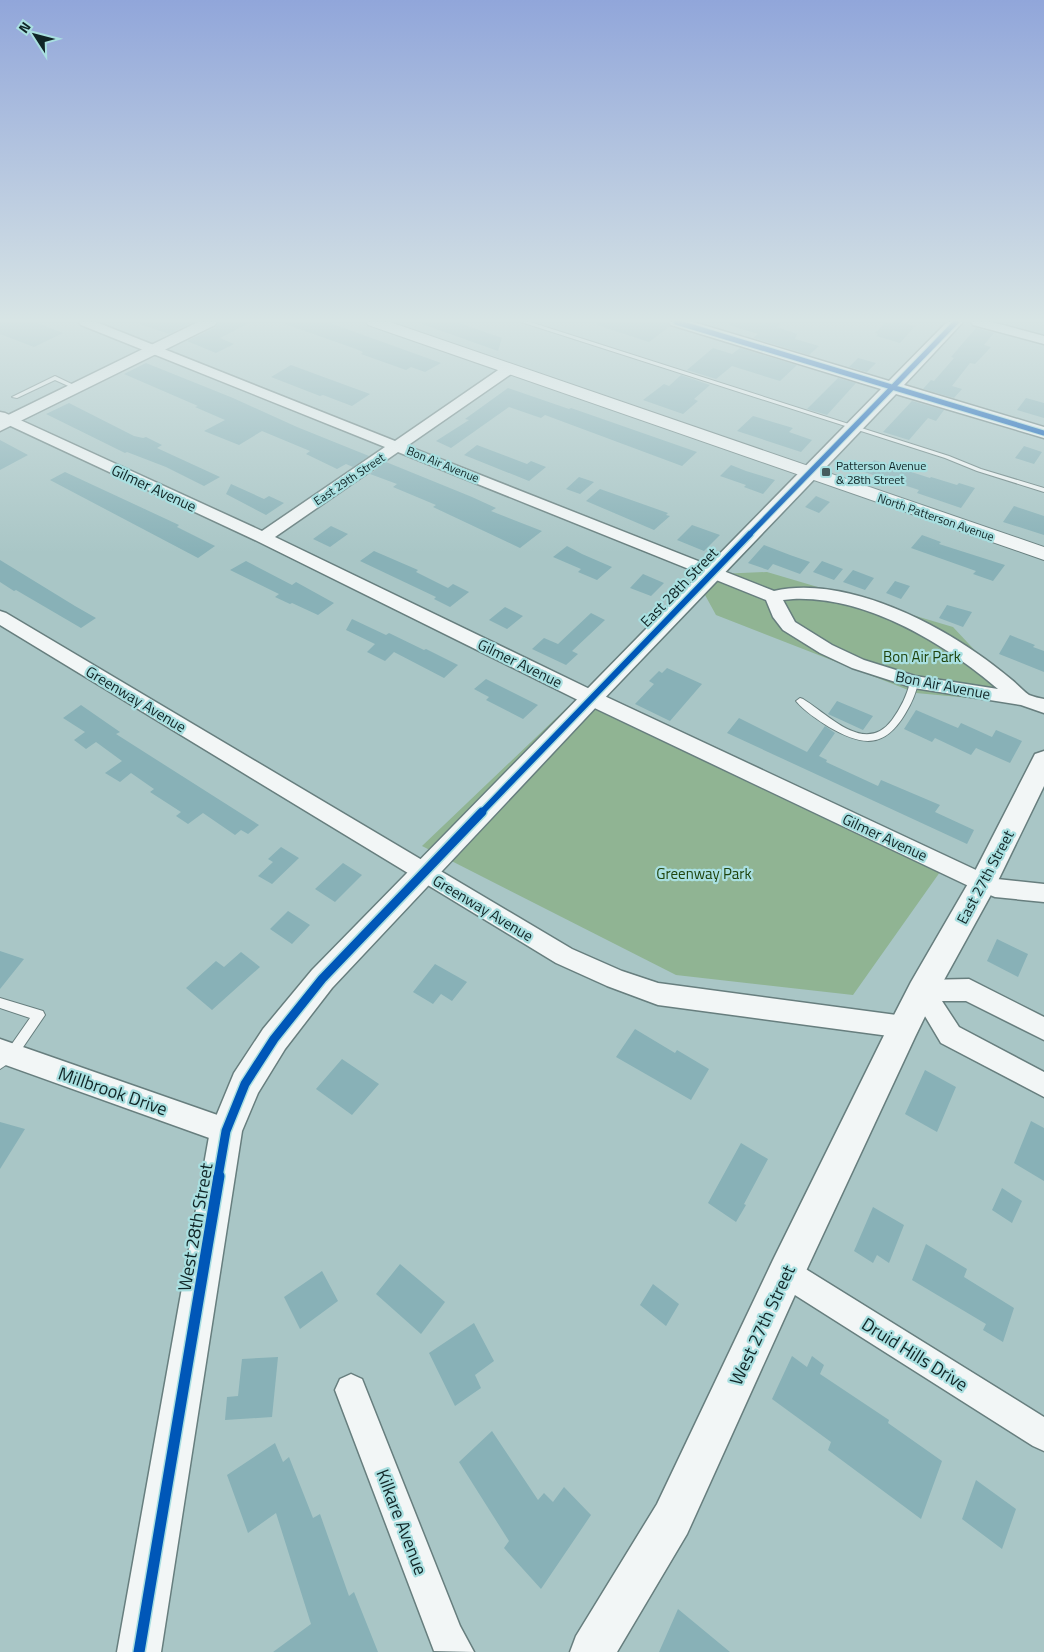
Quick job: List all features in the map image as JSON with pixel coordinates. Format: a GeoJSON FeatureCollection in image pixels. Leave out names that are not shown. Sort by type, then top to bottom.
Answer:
{"type":"FeatureCollection","features":[{"type":"Feature","properties":{"kind":"main road","name":"North Patterson Avenue"},"geometry":{"type":"LineString","coordinates":[[596,399],[1044,554]]}},
{"type":"Feature","properties":{"kind":"street"},"geometry":{"type":"LineString","coordinates":[[4,421],[52,399]]}},
{"type":"Feature","properties":{"kind":"street","name":"Bon Air Avenue"},"geometry":{"type":"LineString","coordinates":[[280,399],[773,597],[789,592],[815,592],[874,607],[900,616],[964,652],[1022,699]]}},
{"type":"Feature","properties":{"kind":"street","name":"East 29th Street"},"geometry":{"type":"LineString","coordinates":[[263,538],[466,399]]}},
{"type":"Feature","properties":{"kind":"street","name":"East 28th Street"},"geometry":{"type":"LineString","coordinates":[[422,872],[881,399]]}},
{"type":"Feature","properties":{"kind":"street"},"geometry":{"type":"LineString","coordinates":[[933,399],[1044,433]]}},
{"type":"Feature","properties":{"kind":"street","name":"Gilmer Avenue"},"geometry":{"type":"LineString","coordinates":[[4,421],[263,538],[591,698],[983,883],[995,888],[1044,893]]}},
{"type":"Feature","properties":{"kind":"street","name":"Bon Air Avenue"},"geometry":{"type":"LineString","coordinates":[[773,597],[782,618],[788,626],[858,664],[914,682],[1022,699],[1044,706]]}},
{"type":"Feature","properties":{"kind":"street","name":"Greenway Avenue"},"geometry":{"type":"LineString","coordinates":[[0,617],[564,956],[615,979],[658,994],[904,1027]]}},
{"type":"Feature","properties":{"kind":"street","name":"East 27th Street"},"geometry":{"type":"LineString","coordinates":[[922,992],[983,883],[1044,760]]}},
{"type":"Feature","properties":{"kind":"street","name":"West 28th Street"},"geometry":{"type":"LineString","coordinates":[[139,1652],[226,1131],[245,1084],[274,1039],[322,979],[422,872]]}},
{"type":"Feature","properties":{"kind":"street"},"geometry":{"type":"LineString","coordinates":[[922,992],[969,990],[1044,1028]]}},
{"type":"Feature","properties":{"kind":"street"},"geometry":{"type":"LineString","coordinates":[[922,992],[950,1035],[1044,1085]]}},
{"type":"Feature","properties":{"kind":"street","name":"West 27th Street"},"geometry":{"type":"LineString","coordinates":[[592,1652],[672,1519],[786,1273],[922,992]]}},
{"type":"Feature","properties":{"kind":"street","name":"Millbrook Drive"},"geometry":{"type":"LineString","coordinates":[[4,1056],[226,1131]]}},
{"type":"Feature","properties":{"kind":"street","name":"Druid Hills Drive"},"geometry":{"type":"LineString","coordinates":[[786,1273],[1044,1435]]}},
{"type":"Feature","properties":{"kind":"street","name":"Kilkare Avenue"},"geometry":{"type":"LineString","coordinates":[[352,1390],[447,1638],[456,1652]]}},
{"type":"Feature","properties":{"kind":"lane"},"geometry":{"type":"LineString","coordinates":[[763,399],[947,457],[979,470],[1044,490]]}},
{"type":"Feature","properties":{"kind":"lane"},"geometry":{"type":"LineString","coordinates":[[800,701],[812,707],[827,722],[858,736],[875,738],[880,737],[894,726],[912,694],[914,682]]}},
{"type":"Feature","properties":{"kind":"lane"},"geometry":{"type":"LineString","coordinates":[[0,1004],[39,1014],[4,1056]]}},
{"type":"Feature","properties":{"kind":"green space","name":"Bon Air Park"},"geometry":{"type":"Polygon","coordinates":[[[767,572],[953,627],[1024,703],[916,693],[716,615],[694,575],[767,572]]]}},
{"type":"Feature","properties":{"kind":"green space","name":"Greenway Park"},"geometry":{"type":"Polygon","coordinates":[[[577,698],[940,872],[853,995],[676,975],[422,846],[577,698]]]}},
{"type":"Feature","properties":{"kind":"building"},"geometry":{"type":"Polygon","coordinates":[[[182,399],[235,399],[297,427],[369,456],[353,467],[346,464],[337,469],[306,454],[310,451],[262,431],[239,445],[204,431],[225,420],[195,407],[198,406],[182,399]]]}},
{"type":"Feature","properties":{"kind":"building"},"geometry":{"type":"Polygon","coordinates":[[[334,399],[362,399],[352,406],[334,399]]]}},
{"type":"Feature","properties":{"kind":"building"},"geometry":{"type":"Polygon","coordinates":[[[493,399],[540,399],[697,452],[682,466],[545,415],[541,418],[509,407],[451,448],[436,441],[469,420],[465,419],[493,399]]]}},
{"type":"Feature","properties":{"kind":"building"},"geometry":{"type":"Polygon","coordinates":[[[694,399],[698,401],[683,414],[643,400],[694,399]]]}},
{"type":"Feature","properties":{"kind":"building"},"geometry":{"type":"Polygon","coordinates":[[[817,399],[841,399],[827,415],[807,409],[817,399]]]}},
{"type":"Feature","properties":{"kind":"building"},"geometry":{"type":"Polygon","coordinates":[[[1025,399],[1044,403],[1044,418],[1017,410],[1025,399]]]}},
{"type":"Feature","properties":{"kind":"building"},"geometry":{"type":"Polygon","coordinates":[[[912,401],[944,410],[936,421],[928,418],[909,440],[883,432],[912,401]]]}},
{"type":"Feature","properties":{"kind":"building"},"geometry":{"type":"Polygon","coordinates":[[[69,403],[134,436],[146,437],[162,445],[157,448],[220,477],[204,486],[166,467],[127,452],[125,453],[46,414],[69,403]]]}},
{"type":"Feature","properties":{"kind":"building"},"geometry":{"type":"Polygon","coordinates":[[[753,416],[793,428],[789,432],[812,440],[801,452],[737,431],[753,416]]]}},
{"type":"Feature","properties":{"kind":"building"},"geometry":{"type":"Polygon","coordinates":[[[0,440],[28,455],[0,470],[0,440]]]}},
{"type":"Feature","properties":{"kind":"building"},"geometry":{"type":"Polygon","coordinates":[[[477,445],[527,464],[531,461],[546,467],[529,481],[464,455],[477,445]]]}},
{"type":"Feature","properties":{"kind":"building"},"geometry":{"type":"Polygon","coordinates":[[[1024,446],[1042,452],[1034,464],[1015,458],[1024,446]]]}},
{"type":"Feature","properties":{"kind":"building"},"geometry":{"type":"Polygon","coordinates":[[[874,460],[930,478],[975,488],[961,508],[917,493],[919,490],[864,472],[874,460]]]}},
{"type":"Feature","properties":{"kind":"building"},"geometry":{"type":"Polygon","coordinates":[[[386,462],[472,497],[496,508],[491,511],[542,531],[520,548],[433,507],[436,505],[393,487],[397,484],[370,474],[386,462]]]}},
{"type":"Feature","properties":{"kind":"building"},"geometry":{"type":"Polygon","coordinates":[[[731,465],[775,480],[763,494],[744,487],[746,485],[720,476],[731,465]]]}},
{"type":"Feature","properties":{"kind":"building"},"geometry":{"type":"Polygon","coordinates":[[[65,472],[179,525],[177,527],[215,546],[198,558],[50,480],[65,472]]]}},
{"type":"Feature","properties":{"kind":"building"},"geometry":{"type":"Polygon","coordinates":[[[579,477],[594,482],[580,494],[566,489],[579,477]]]}},
{"type":"Feature","properties":{"kind":"building"},"geometry":{"type":"Polygon","coordinates":[[[231,484],[264,499],[269,496],[284,503],[266,515],[226,494],[231,484]]]}},
{"type":"Feature","properties":{"kind":"building"},"geometry":{"type":"Polygon","coordinates":[[[600,489],[668,513],[666,515],[670,516],[654,530],[586,501],[600,489]]]}},
{"type":"Feature","properties":{"kind":"building"},"geometry":{"type":"Polygon","coordinates":[[[816,496],[830,502],[819,513],[805,507],[816,496]]]}},
{"type":"Feature","properties":{"kind":"building"},"geometry":{"type":"Polygon","coordinates":[[[1014,506],[1044,516],[1044,535],[1003,522],[1014,506]]]}},
{"type":"Feature","properties":{"kind":"building"},"geometry":{"type":"Polygon","coordinates":[[[692,525],[720,535],[704,551],[677,540],[692,525]]]}},
{"type":"Feature","properties":{"kind":"building"},"geometry":{"type":"Polygon","coordinates":[[[331,526],[348,534],[330,547],[313,539],[331,526]]]}},
{"type":"Feature","properties":{"kind":"building"},"geometry":{"type":"Polygon","coordinates":[[[922,535],[941,542],[939,544],[1005,565],[993,581],[973,574],[976,571],[911,548],[922,535]]]}},
{"type":"Feature","properties":{"kind":"building"},"geometry":{"type":"Polygon","coordinates":[[[764,545],[810,562],[800,574],[773,564],[768,570],[748,563],[764,545]]]}},
{"type":"Feature","properties":{"kind":"building"},"geometry":{"type":"Polygon","coordinates":[[[567,546],[612,567],[597,580],[578,572],[581,569],[553,557],[567,546]]]}},
{"type":"Feature","properties":{"kind":"building"},"geometry":{"type":"Polygon","coordinates":[[[374,551],[418,570],[416,572],[448,588],[453,584],[469,592],[450,607],[434,599],[436,597],[360,561],[374,551]]]}},
{"type":"Feature","properties":{"kind":"building"},"geometry":{"type":"Polygon","coordinates":[[[0,560],[96,618],[81,628],[16,590],[14,591],[0,582],[0,560]]]}},
{"type":"Feature","properties":{"kind":"building"},"geometry":{"type":"Polygon","coordinates":[[[246,561],[292,585],[296,582],[334,603],[318,615],[275,597],[279,594],[230,570],[246,561]]]}},
{"type":"Feature","properties":{"kind":"building"},"geometry":{"type":"Polygon","coordinates":[[[822,561],[843,569],[834,580],[813,572],[822,561]]]}},
{"type":"Feature","properties":{"kind":"building"},"geometry":{"type":"Polygon","coordinates":[[[853,570],[874,578],[865,590],[843,582],[853,570]]]}},
{"type":"Feature","properties":{"kind":"building"},"geometry":{"type":"Polygon","coordinates":[[[643,574],[664,583],[651,596],[630,588],[643,574]]]}},
{"type":"Feature","properties":{"kind":"building"},"geometry":{"type":"Polygon","coordinates":[[[895,581],[910,586],[901,599],[886,593],[895,581]]]}},
{"type":"Feature","properties":{"kind":"building"},"geometry":{"type":"Polygon","coordinates":[[[947,605],[972,612],[963,627],[939,618],[947,605]]]}},
{"type":"Feature","properties":{"kind":"building"},"geometry":{"type":"Polygon","coordinates":[[[505,607],[523,616],[507,629],[489,620],[505,607]]]}},
{"type":"Feature","properties":{"kind":"building"},"geometry":{"type":"Polygon","coordinates":[[[591,613],[605,620],[572,651],[578,654],[566,665],[532,649],[544,638],[558,644],[591,613]]]}},
{"type":"Feature","properties":{"kind":"building"},"geometry":{"type":"Polygon","coordinates":[[[352,619],[386,635],[389,633],[424,650],[426,649],[458,665],[444,678],[394,652],[385,661],[367,652],[375,644],[346,630],[352,619]]]}},
{"type":"Feature","properties":{"kind":"building"},"geometry":{"type":"Polygon","coordinates":[[[1010,635],[1035,645],[1033,647],[1044,651],[1044,672],[999,654],[1010,635]]]}},
{"type":"Feature","properties":{"kind":"building"},"geometry":{"type":"Polygon","coordinates":[[[667,668],[702,684],[670,721],[635,704],[654,684],[649,681],[659,671],[662,673],[667,668]]]}},
{"type":"Feature","properties":{"kind":"building"},"geometry":{"type":"Polygon","coordinates":[[[486,679],[538,705],[523,719],[486,700],[489,697],[474,689],[486,679]]]}},
{"type":"Feature","properties":{"kind":"building"},"geometry":{"type":"Polygon","coordinates":[[[837,701],[873,716],[863,730],[828,714],[837,701]]]}},
{"type":"Feature","properties":{"kind":"building"},"geometry":{"type":"Polygon","coordinates":[[[81,705],[120,732],[116,734],[259,825],[248,834],[241,830],[235,835],[203,813],[188,824],[176,816],[181,812],[150,792],[154,789],[131,773],[120,782],[105,773],[122,761],[96,742],[86,749],[74,740],[85,732],[63,718],[81,705]]]}},
{"type":"Feature","properties":{"kind":"building"},"geometry":{"type":"Polygon","coordinates":[[[916,710],[958,728],[961,723],[992,737],[996,730],[1022,741],[1010,763],[976,748],[971,755],[935,738],[932,742],[904,729],[916,710]]]}},
{"type":"Feature","properties":{"kind":"building"},"geometry":{"type":"Polygon","coordinates":[[[739,718],[807,752],[825,726],[835,733],[819,756],[827,760],[826,762],[878,786],[881,780],[940,805],[935,812],[974,830],[967,844],[727,733],[739,718]]]}},
{"type":"Feature","properties":{"kind":"building"},"geometry":{"type":"Polygon","coordinates":[[[281,847],[299,858],[272,884],[258,876],[273,862],[268,859],[281,847]]]}},
{"type":"Feature","properties":{"kind":"building"},"geometry":{"type":"Polygon","coordinates":[[[343,863],[362,875],[335,902],[315,889],[343,863]]]}},
{"type":"Feature","properties":{"kind":"building"},"geometry":{"type":"Polygon","coordinates":[[[288,911],[310,925],[292,944],[270,929],[288,911]]]}},
{"type":"Feature","properties":{"kind":"building"},"geometry":{"type":"Polygon","coordinates":[[[997,939],[1028,954],[1018,977],[987,961],[997,939]]]}},
{"type":"Feature","properties":{"kind":"building"},"geometry":{"type":"Polygon","coordinates":[[[0,951],[24,959],[0,989],[0,951]]]}},
{"type":"Feature","properties":{"kind":"building"},"geometry":{"type":"Polygon","coordinates":[[[241,952],[260,967],[212,1010],[186,988],[216,961],[224,967],[241,952]]]}},
{"type":"Feature","properties":{"kind":"building"},"geometry":{"type":"Polygon","coordinates":[[[435,964],[467,982],[452,1001],[441,994],[433,1004],[413,992],[435,964]]]}},
{"type":"Feature","properties":{"kind":"building"},"geometry":{"type":"Polygon","coordinates":[[[635,1029],[675,1053],[677,1050],[709,1069],[691,1100],[616,1057],[635,1029]]]}},
{"type":"Feature","properties":{"kind":"building"},"geometry":{"type":"Polygon","coordinates":[[[342,1059],[379,1084],[352,1115],[316,1089],[342,1059]]]}},
{"type":"Feature","properties":{"kind":"building"},"geometry":{"type":"Polygon","coordinates":[[[925,1070],[956,1087],[937,1132],[905,1114],[925,1070]]]}},
{"type":"Feature","properties":{"kind":"building"},"geometry":{"type":"Polygon","coordinates":[[[1031,1121],[1044,1128],[1044,1181],[1014,1163],[1031,1121]]]}},
{"type":"Feature","properties":{"kind":"building"},"geometry":{"type":"Polygon","coordinates":[[[0,1122],[25,1129],[0,1169],[0,1122]]]}},
{"type":"Feature","properties":{"kind":"building"},"geometry":{"type":"Polygon","coordinates":[[[741,1143],[768,1159],[736,1222],[708,1203],[741,1143]]]}},
{"type":"Feature","properties":{"kind":"building"},"geometry":{"type":"Polygon","coordinates":[[[1002,1188],[1022,1201],[1012,1223],[992,1210],[1002,1188]]]}},
{"type":"Feature","properties":{"kind":"building"},"geometry":{"type":"Polygon","coordinates":[[[873,1207],[904,1225],[889,1263],[877,1255],[873,1263],[854,1251],[873,1207]]]}},
{"type":"Feature","properties":{"kind":"building"},"geometry":{"type":"Polygon","coordinates":[[[926,1244],[967,1269],[964,1277],[1014,1308],[1003,1342],[983,1330],[986,1324],[912,1280],[926,1244]]]}},
{"type":"Feature","properties":{"kind":"building"},"geometry":{"type":"Polygon","coordinates":[[[400,1264],[445,1302],[421,1334],[376,1294],[400,1264]]]}},
{"type":"Feature","properties":{"kind":"building"},"geometry":{"type":"Polygon","coordinates":[[[322,1271],[338,1301],[300,1329],[284,1297],[322,1271]]]}},
{"type":"Feature","properties":{"kind":"building"},"geometry":{"type":"Polygon","coordinates":[[[653,1284],[679,1304],[666,1326],[640,1305],[653,1284]]]}},
{"type":"Feature","properties":{"kind":"building"},"geometry":{"type":"Polygon","coordinates":[[[474,1323],[494,1361],[475,1375],[481,1388],[455,1406],[429,1353],[474,1323]]]}},
{"type":"Feature","properties":{"kind":"building"},"geometry":{"type":"Polygon","coordinates":[[[792,1356],[807,1367],[812,1356],[824,1365],[820,1374],[889,1420],[888,1423],[942,1461],[921,1519],[828,1450],[831,1442],[772,1399],[792,1356]]]}},
{"type":"Feature","properties":{"kind":"building"},"geometry":{"type":"Polygon","coordinates":[[[278,1357],[272,1417],[225,1420],[227,1397],[238,1396],[242,1359],[278,1357]]]}},
{"type":"Feature","properties":{"kind":"building"},"geometry":{"type":"Polygon","coordinates":[[[492,1431],[538,1500],[544,1493],[553,1502],[564,1487],[591,1515],[541,1589],[504,1548],[509,1541],[459,1462],[492,1431]]]}},
{"type":"Feature","properties":{"kind":"building"},"geometry":{"type":"Polygon","coordinates":[[[275,1443],[283,1462],[289,1457],[313,1518],[320,1514],[349,1596],[354,1592],[378,1652],[273,1652],[311,1624],[276,1513],[248,1533],[227,1475],[275,1443]]]}},
{"type":"Feature","properties":{"kind":"building"},"geometry":{"type":"Polygon","coordinates":[[[976,1480],[1016,1509],[1002,1549],[962,1519],[976,1480]]]}},
{"type":"Feature","properties":{"kind":"building"},"geometry":{"type":"Polygon","coordinates":[[[678,1609],[730,1652],[659,1652],[678,1609]]]}},
{"type":"Feature","properties":{"kind":"cycle path"},"geometry":{"type":"LineString","coordinates":[[139,1652],[226,1131],[245,1084],[274,1039],[322,979],[881,399]]}},
{"type":"Feature","properties":{"kind":"cycle path"},"geometry":{"type":"LineString","coordinates":[[932,399],[1044,433]]}},
{"type":"Feature","properties":{"kind":"place","name":"Patterson Avenue & 28th Street"},"geometry":{"type":"Point","coordinates":[826,472]}}]}
